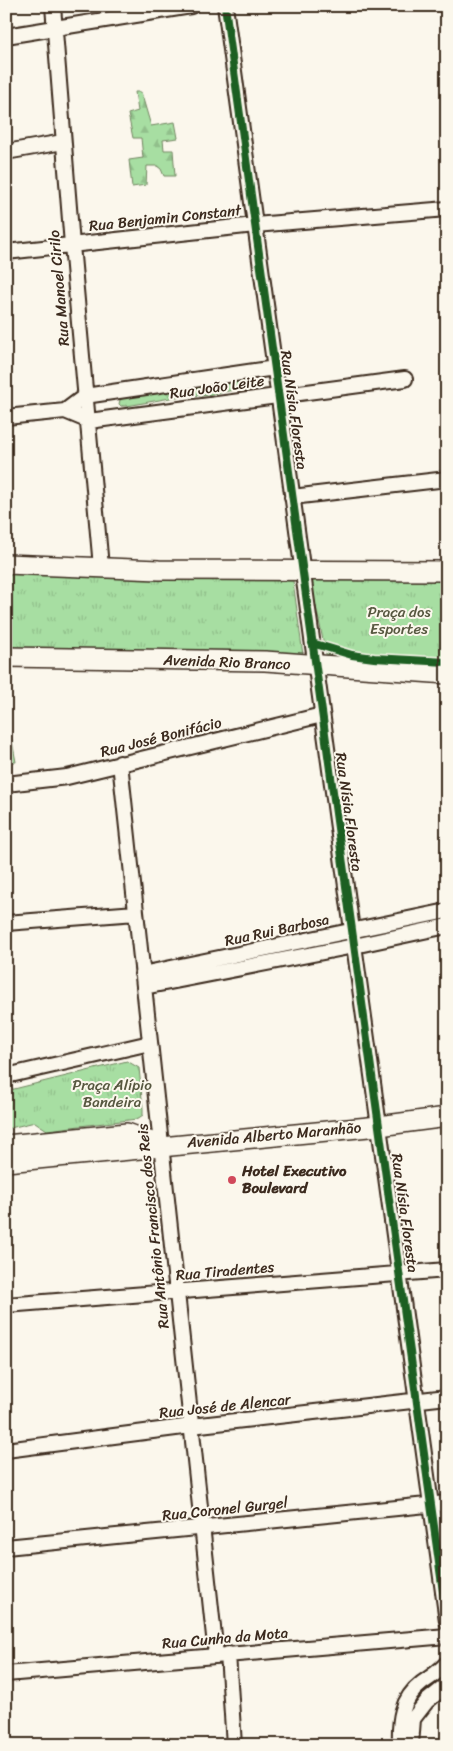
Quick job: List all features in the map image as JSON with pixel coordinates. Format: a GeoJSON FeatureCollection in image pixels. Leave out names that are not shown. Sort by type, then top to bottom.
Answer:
{"type":"FeatureCollection","features":[{"type":"Feature","properties":{"kind":"main road"},"geometry":{"type":"LineString","coordinates":[[6,564],[227,571],[447,571]]}},
{"type":"Feature","properties":{"kind":"main road","name":"Avenida Rio Branco"},"geometry":{"type":"LineString","coordinates":[[6,657],[265,661],[447,674]]}},
{"type":"Feature","properties":{"kind":"main road","name":"Avenida Alberto Maranhão"},"geometry":{"type":"LineString","coordinates":[[6,1162],[379,1126],[447,1117]]}},
{"type":"Feature","properties":{"kind":"main road","name":"Avenida Alberto Maranhão"},"geometry":{"type":"LineString","coordinates":[[6,1145],[127,1133],[161,1146]]}},
{"type":"Feature","properties":{"kind":"street","name":"Rua Manoel Cirilo"},"geometry":{"type":"LineString","coordinates":[[53,6],[63,142],[101,567]]}},
{"type":"Feature","properties":{"kind":"street"},"geometry":{"type":"LineString","coordinates":[[6,36],[191,6]]}},
{"type":"Feature","properties":{"kind":"street","name":"Rua Nísia Floresta"},"geometry":{"type":"LineString","coordinates":[[225,6],[447,1621]]}},
{"type":"Feature","properties":{"kind":"street"},"geometry":{"type":"LineString","coordinates":[[6,152],[63,142]]}},
{"type":"Feature","properties":{"kind":"street","name":"Rua Benjamin Constant"},"geometry":{"type":"LineString","coordinates":[[6,252],[255,224],[447,209]]}},
{"type":"Feature","properties":{"kind":"street","name":"Rua João Leite"},"geometry":{"type":"LineString","coordinates":[[65,412],[86,396],[275,368]]}},
{"type":"Feature","properties":{"kind":"street","name":"Rua João Leite"},"geometry":{"type":"LineString","coordinates":[[6,417],[65,412],[89,421],[405,379]]}},
{"type":"Feature","properties":{"kind":"street"},"geometry":{"type":"LineString","coordinates":[[292,497],[447,479]]}},
{"type":"Feature","properties":{"kind":"street","name":"Rua José Bonifácio"},"geometry":{"type":"LineString","coordinates":[[6,784],[68,776],[322,715]]}},
{"type":"Feature","properties":{"kind":"street","name":"Rua Antônio Francisco dos Reis"},"geometry":{"type":"LineString","coordinates":[[120,763],[202,1528],[234,1745]]}},
{"type":"Feature","properties":{"kind":"street"},"geometry":{"type":"LineString","coordinates":[[6,923],[136,913]]}},
{"type":"Feature","properties":{"kind":"street","name":"Rua Rui Barbosa"},"geometry":{"type":"LineString","coordinates":[[143,981],[237,962],[352,932],[443,919]]}},
{"type":"Feature","properties":{"kind":"street","name":"Rua Rui Barbosa"},"geometry":{"type":"LineString","coordinates":[[237,962],[354,946],[443,919]]}},
{"type":"Feature","properties":{"kind":"street"},"geometry":{"type":"LineString","coordinates":[[6,1076],[150,1043]]}},
{"type":"Feature","properties":{"kind":"street","name":"Rua Tiradentes"},"geometry":{"type":"LineString","coordinates":[[6,1306],[447,1270]]}},
{"type":"Feature","properties":{"kind":"street","name":"Rua José de Alencar"},"geometry":{"type":"LineString","coordinates":[[6,1450],[191,1426],[447,1397]]}},
{"type":"Feature","properties":{"kind":"street","name":"Rua Coronel Gurgel"},"geometry":{"type":"LineString","coordinates":[[6,1547],[447,1503]]}},
{"type":"Feature","properties":{"kind":"street","name":"Rua Cunha da Mota"},"geometry":{"type":"LineString","coordinates":[[6,1674],[447,1636]]}},
{"type":"Feature","properties":{"kind":"street"},"geometry":{"type":"LineString","coordinates":[[400,1745],[399,1724],[405,1703],[419,1686],[447,1663]]}},
{"type":"Feature","properties":{"kind":"street"},"geometry":{"type":"LineString","coordinates":[[411,1745],[413,1719],[427,1701],[447,1685]]}},
{"type":"Feature","properties":{"kind":"green space"},"geometry":{"type":"Polygon","coordinates":[[[135,92],[141,92],[151,126],[175,122],[178,138],[163,140],[164,150],[173,150],[175,176],[164,176],[161,169],[157,166],[147,166],[146,185],[132,187],[129,160],[143,158],[141,138],[133,138],[128,114],[138,111],[135,92]]]}},
{"type":"Feature","properties":{"kind":"green space"},"geometry":{"type":"Polygon","coordinates":[[[253,381],[255,386],[202,396],[188,394],[188,391],[194,388],[253,381]]]}},
{"type":"Feature","properties":{"kind":"green space"},"geometry":{"type":"Polygon","coordinates":[[[171,390],[180,391],[181,396],[127,406],[119,404],[120,400],[124,398],[171,390]]]}},
{"type":"Feature","properties":{"kind":"green space"},"geometry":{"type":"Polygon","coordinates":[[[6,574],[293,581],[303,655],[6,648],[6,574]]]}},
{"type":"Feature","properties":{"kind":"green space","name":"Praça dos Esportes"},"geometry":{"type":"Polygon","coordinates":[[[447,575],[447,668],[398,666],[326,654],[312,588],[312,578],[447,575]]]}},
{"type":"Feature","properties":{"kind":"green space"},"geometry":{"type":"Polygon","coordinates":[[[6,710],[16,762],[6,762],[6,710]]]}},
{"type":"Feature","properties":{"kind":"green space","name":"Praça Alípio Bandeira"},"geometry":{"type":"Polygon","coordinates":[[[127,1061],[139,1068],[143,1115],[137,1119],[47,1130],[35,1122],[6,1129],[6,1091],[127,1061]]]}},
{"type":"Feature","properties":{"kind":"cycle path"},"geometry":{"type":"LineString","coordinates":[[225,6],[447,1621]]}},
{"type":"Feature","properties":{"kind":"cycle path"},"geometry":{"type":"LineString","coordinates":[[312,643],[352,655],[447,662]]}},
{"type":"Feature","properties":{"kind":"place","name":"Hotel Executivo Boulevard"},"geometry":{"type":"Point","coordinates":[232,1180]}}]}
